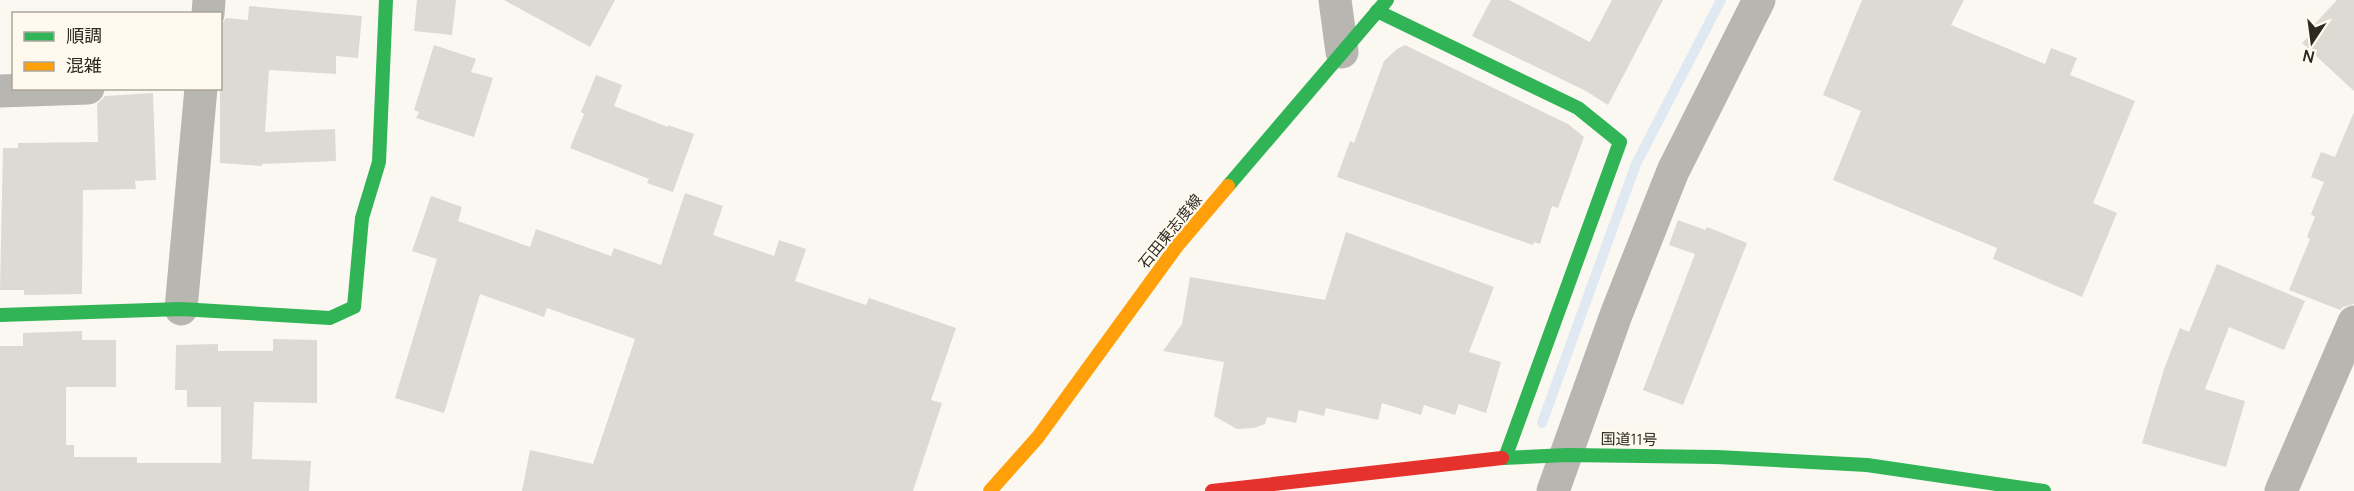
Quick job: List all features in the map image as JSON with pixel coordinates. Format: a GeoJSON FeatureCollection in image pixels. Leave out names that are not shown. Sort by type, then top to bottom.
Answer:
{"type":"FeatureCollection","features":[{"type":"Feature","properties":{"kind":"main road"},"geometry":{"type":"LineString","coordinates":[[0,315],[181,309],[330,318],[354,307],[362,218],[379,162],[386,0]]}},
{"type":"Feature","properties":{"kind":"main road","name":"石田東志度線"},"geometry":{"type":"LineString","coordinates":[[990,491],[1038,437],[1177,246],[1386,0]]}},
{"type":"Feature","properties":{"kind":"main road"},"geometry":{"type":"LineString","coordinates":[[1377,11],[1578,108],[1620,142],[1505,458]]}},
{"type":"Feature","properties":{"kind":"main road","name":"国道11号"},"geometry":{"type":"LineString","coordinates":[[1212,491],[1505,458],[1566,455],[1717,457],[1868,465],[2044,491]]}},
{"type":"Feature","properties":{"kind":"street"},"geometry":{"type":"LineString","coordinates":[[1335,0],[1342,52]]}},
{"type":"Feature","properties":{"kind":"street"},"geometry":{"type":"LineString","coordinates":[[1553,491],[1616,315],[1673,171],[1759,0]]}},
{"type":"Feature","properties":{"kind":"street"},"geometry":{"type":"LineString","coordinates":[[0,92],[44,90]]}},
{"type":"Feature","properties":{"kind":"street"},"geometry":{"type":"LineString","coordinates":[[181,309],[201,90]]}},
{"type":"Feature","properties":{"kind":"street"},"geometry":{"type":"LineString","coordinates":[[2281,491],[2354,322]]}},
{"type":"Feature","properties":{"kind":"building"},"geometry":{"type":"Polygon","coordinates":[[[417,0],[456,0],[452,35],[414,31],[417,0]]]}},
{"type":"Feature","properties":{"kind":"building"},"geometry":{"type":"Polygon","coordinates":[[[504,0],[615,0],[590,47],[504,0]]]}},
{"type":"Feature","properties":{"kind":"building"},"geometry":{"type":"Polygon","coordinates":[[[1491,0],[1509,0],[1590,42],[1612,0],[1663,0],[1608,105],[1586,91],[1472,36],[1491,0]]]}},
{"type":"Feature","properties":{"kind":"building"},"geometry":{"type":"Polygon","coordinates":[[[1862,0],[1964,0],[1951,25],[2045,64],[2051,48],[2077,58],[2070,75],[2135,101],[2093,203],[2117,213],[2082,297],[1993,259],[1997,248],[1833,180],[1861,111],[1823,95],[1862,0]]]}},
{"type":"Feature","properties":{"kind":"building"},"geometry":{"type":"Polygon","coordinates":[[[2337,0],[2354,0],[2354,91],[2302,43],[2315,30],[2312,27],[2337,0]]]}},
{"type":"Feature","properties":{"kind":"building"},"geometry":{"type":"Polygon","coordinates":[[[249,6],[362,16],[358,58],[336,56],[336,74],[269,70],[265,132],[335,129],[336,161],[262,164],[262,166],[220,163],[222,24],[226,18],[248,20],[249,6]]]}},
{"type":"Feature","properties":{"kind":"building"},"geometry":{"type":"Polygon","coordinates":[[[434,45],[476,59],[471,72],[493,78],[474,137],[416,118],[419,112],[414,110],[434,45]]]}},
{"type":"Feature","properties":{"kind":"building"},"geometry":{"type":"Polygon","coordinates":[[[1405,45],[1568,124],[1584,137],[1558,208],[1552,206],[1540,244],[1534,242],[1533,245],[1337,177],[1350,141],[1354,143],[1384,61],[1405,45]]]}},
{"type":"Feature","properties":{"kind":"building"},"geometry":{"type":"Polygon","coordinates":[[[596,75],[622,85],[614,106],[668,127],[668,125],[694,134],[673,192],[647,183],[649,179],[570,148],[596,75]]]}},
{"type":"Feature","properties":{"kind":"building"},"geometry":{"type":"Polygon","coordinates":[[[153,93],[156,180],[135,181],[136,189],[83,190],[82,294],[24,295],[24,290],[0,290],[3,148],[18,148],[18,143],[98,142],[97,104],[105,96],[153,93]]]}},
{"type":"Feature","properties":{"kind":"building"},"geometry":{"type":"Polygon","coordinates":[[[2354,112],[2354,304],[2340,310],[2289,290],[2310,239],[2307,237],[2315,217],[2311,214],[2324,182],[2311,177],[2321,152],[2335,157],[2354,112]]]}},
{"type":"Feature","properties":{"kind":"building"},"geometry":{"type":"Polygon","coordinates":[[[685,193],[723,206],[713,235],[774,256],[779,240],[806,249],[795,281],[866,305],[869,298],[956,328],[931,400],[942,403],[913,491],[522,491],[530,450],[593,464],[635,339],[547,308],[544,317],[480,294],[444,413],[395,398],[437,259],[412,251],[431,196],[462,207],[458,221],[530,247],[536,229],[611,256],[614,248],[661,265],[685,193]]]}},
{"type":"Feature","properties":{"kind":"building"},"geometry":{"type":"Polygon","coordinates":[[[1678,220],[1705,230],[1707,227],[1747,243],[1683,405],[1643,390],[1695,254],[1669,245],[1678,220]]]}},
{"type":"Feature","properties":{"kind":"building"},"geometry":{"type":"Polygon","coordinates":[[[1346,232],[1494,287],[1469,352],[1501,362],[1486,413],[1459,404],[1455,415],[1424,405],[1421,415],[1382,403],[1378,420],[1326,408],[1324,416],[1299,410],[1296,423],[1267,417],[1265,424],[1254,428],[1237,429],[1214,416],[1224,362],[1163,351],[1182,324],[1190,277],[1325,300],[1346,232]]]}},
{"type":"Feature","properties":{"kind":"building"},"geometry":{"type":"Polygon","coordinates":[[[2217,264],[2305,301],[2284,350],[2229,327],[2205,389],[2245,401],[2226,467],[2142,443],[2164,369],[2180,328],[2189,332],[2217,264]]]}},
{"type":"Feature","properties":{"kind":"building"},"geometry":{"type":"Polygon","coordinates":[[[82,331],[82,340],[116,340],[116,387],[66,387],[66,445],[74,445],[74,457],[137,457],[137,463],[221,463],[221,407],[187,407],[187,390],[175,390],[176,345],[218,344],[218,351],[273,351],[273,339],[317,340],[317,403],[254,402],[252,459],[311,461],[309,491],[0,491],[0,346],[23,346],[23,333],[82,331]]]}},
{"type":"Feature","properties":{"kind":"waterway"},"geometry":{"type":"LineString","coordinates":[[1542,423],[1636,164],[1721,0]]}},
{"type":"Feature","properties":{"kind":"traffic: fast"},"geometry":{"type":"LineString","coordinates":[[0,315],[181,309],[330,318],[354,307],[362,218],[379,162],[386,0]]}},
{"type":"Feature","properties":{"kind":"traffic: fast"},"geometry":{"type":"LineString","coordinates":[[1228,186],[1387,0]]}},
{"type":"Feature","properties":{"kind":"traffic: fast"},"geometry":{"type":"LineString","coordinates":[[1377,11],[1578,108],[1620,142],[1505,458]]}},
{"type":"Feature","properties":{"kind":"traffic: fast"},"geometry":{"type":"LineString","coordinates":[[1502,458],[1567,455],[1717,457],[1867,465],[2044,491]]}},
{"type":"Feature","properties":{"kind":"traffic: slow"},"geometry":{"type":"LineString","coordinates":[[990,491],[1038,437],[1177,246],[1228,186]]}},
{"type":"Feature","properties":{"kind":"traffic: jam"},"geometry":{"type":"LineString","coordinates":[[1212,491],[1502,458]]}}]}
